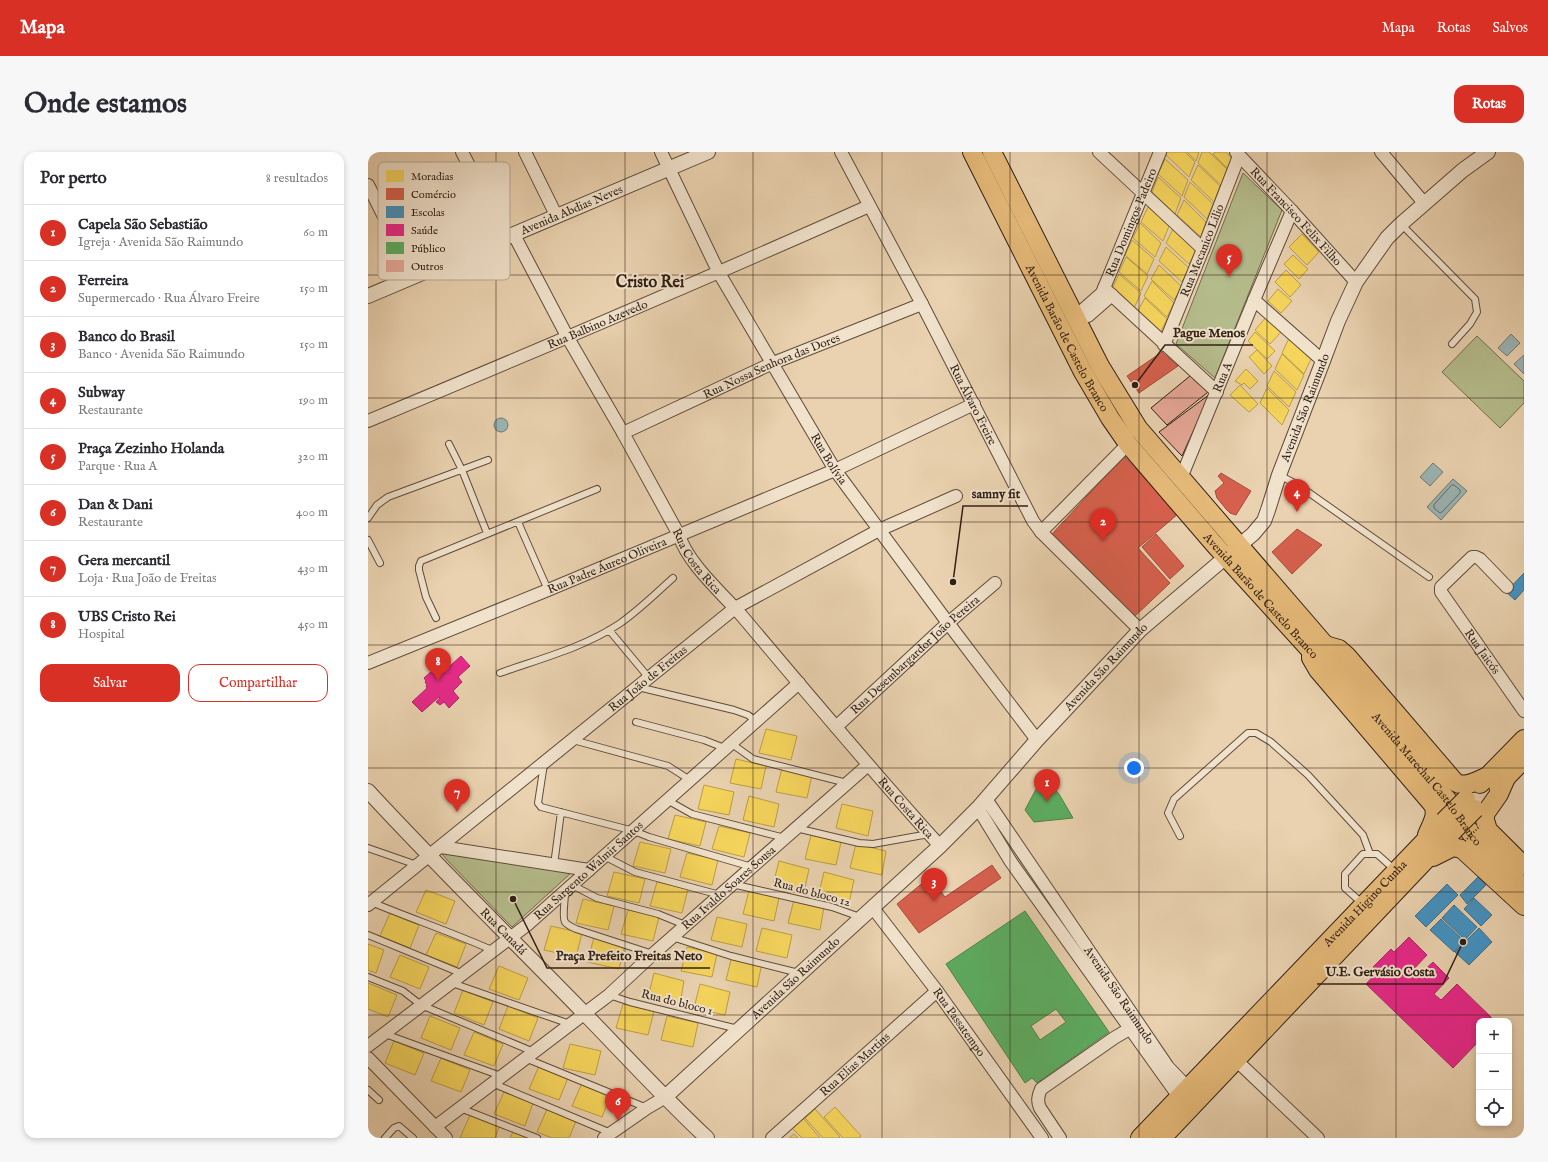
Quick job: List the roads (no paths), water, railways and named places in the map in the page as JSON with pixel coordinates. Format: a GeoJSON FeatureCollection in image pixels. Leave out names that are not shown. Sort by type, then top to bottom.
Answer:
{"type":"FeatureCollection","features":[{"type":"Feature","properties":{"kind":"main road","name":"Avenida Barão de Castelo Branco"},"geometry":{"type":"LineString","coordinates":[[972,152],[1083,372],[1110,418],[1128,444],[1233,551],[1318,648],[1332,653],[1333,666]]}},
{"type":"Feature","properties":{"kind":"main road","name":"Avenida Barão de Castelo Branco"},"geometry":{"type":"LineString","coordinates":[[992,152],[1100,366],[1138,428],[1181,478],[1233,551]]}},
{"type":"Feature","properties":{"kind":"main road"},"geometry":{"type":"LineString","coordinates":[[1424,842],[1435,817],[1433,804],[1318,670],[1311,658],[1318,648],[1333,646],[1339,649],[1459,785],[1464,786],[1497,777],[1499,794],[1486,814],[1486,826],[1492,835],[1524,866]]}},
{"type":"Feature","properties":{"kind":"main road","name":"Avenida Marechal Castelo Branco"},"geometry":{"type":"LineString","coordinates":[[1333,666],[1446,798],[1475,839],[1490,856],[1524,888]]}},
{"type":"Feature","properties":{"kind":"main road","name":"Avenida Higino Cunha"},"geometry":{"type":"LineString","coordinates":[[1162,1138],[1426,860],[1474,812],[1524,739]]}},
{"type":"Feature","properties":{"kind":"main road","name":"Avenida Higino Cunha"},"geometry":{"type":"LineString","coordinates":[[1497,777],[1524,759]]}},
{"type":"Feature","properties":{"kind":"main road","name":"Avenida Higino Cunha"},"geometry":{"type":"LineString","coordinates":[[1140,1138],[1424,842],[1454,831]]}},
{"type":"Feature","properties":{"kind":"main road"},"geometry":{"type":"LineString","coordinates":[[1426,860],[1450,848],[1460,848],[1467,852],[1524,906]]}},
{"type":"Feature","properties":{"kind":"street","name":"Rua Costa Rica"},"geometry":{"type":"LineString","coordinates":[[462,152],[468,162]]}},
{"type":"Feature","properties":{"kind":"street"},"geometry":{"type":"LineString","coordinates":[[525,152],[556,215]]}},
{"type":"Feature","properties":{"kind":"street","name":"Rua Bolívia"},"geometry":{"type":"LineString","coordinates":[[661,152],[719,273],[835,470],[1037,740]]}},
{"type":"Feature","properties":{"kind":"street","name":"Avenida Abdias Neves"},"geometry":{"type":"LineString","coordinates":[[510,236],[556,215],[708,152]]}},
{"type":"Feature","properties":{"kind":"street","name":"Rua Álvaro Freire"},"geometry":{"type":"LineString","coordinates":[[841,152],[922,304],[1033,521],[1041,532],[1140,630]]}},
{"type":"Feature","properties":{"kind":"street"},"geometry":{"type":"LineString","coordinates":[[1099,152],[1203,249]]}},
{"type":"Feature","properties":{"kind":"street","name":"Rua Domingos Padeiro"},"geometry":{"type":"LineString","coordinates":[[1106,292],[1160,152]]}},
{"type":"Feature","properties":{"kind":"street"},"geometry":{"type":"LineString","coordinates":[[1381,152],[1424,203]]}},
{"type":"Feature","properties":{"kind":"street","name":"Avenida São Raimundo"},"geometry":{"type":"LineString","coordinates":[[608,1135],[664,1098],[940,846],[982,804],[1037,740],[1140,630],[1253,534],[1264,521],[1279,475],[1338,322],[1356,282],[1387,238],[1401,224],[1463,170],[1488,152]]}},
{"type":"Feature","properties":{"kind":"street","name":"Rua Francisco Felix Filho"},"geometry":{"type":"LineString","coordinates":[[1237,154],[1292,211],[1356,282]]}},
{"type":"Feature","properties":{"kind":"street","name":"Rua Mecanico Lilio"},"geometry":{"type":"LineString","coordinates":[[1164,345],[1203,249],[1237,154]]}},
{"type":"Feature","properties":{"kind":"street"},"geometry":{"type":"LineString","coordinates":[[368,185],[378,205]]}},
{"type":"Feature","properties":{"kind":"street","name":"Rua Balbino Azevedo"},"geometry":{"type":"LineString","coordinates":[[368,421],[568,338],[869,206]]}},
{"type":"Feature","properties":{"kind":"street","name":"Rua A"},"geometry":{"type":"LineString","coordinates":[[1181,478],[1292,211]]}},
{"type":"Feature","properties":{"kind":"street","name":"Rua Costa Rica"},"geometry":{"type":"LineString","coordinates":[[510,236],[623,433],[692,560],[735,608],[868,765],[940,846]]}},
{"type":"Feature","properties":{"kind":"street","name":"Avenida Abdias Neves"},"geometry":{"type":"LineString","coordinates":[[368,296],[405,280]]}},
{"type":"Feature","properties":{"kind":"street"},"geometry":{"type":"LineString","coordinates":[[1078,320],[1106,292],[1217,392]]}},
{"type":"Feature","properties":{"kind":"street"},"geometry":{"type":"LineString","coordinates":[[1254,300],[1323,361]]}},
{"type":"Feature","properties":{"kind":"street","name":"Rua Nossa Senhora das Dores"},"geometry":{"type":"LineString","coordinates":[[623,433],[773,363],[922,304]]}},
{"type":"Feature","properties":{"kind":"street","name":"Rua Padre Áureo Oliveira"},"geometry":{"type":"LineString","coordinates":[[368,662],[548,590],[835,470],[974,404]]}},
{"type":"Feature","properties":{"kind":"street"},"geometry":{"type":"LineString","coordinates":[[1041,532],[1128,444]]}},
{"type":"Feature","properties":{"kind":"street","name":"Rua João de Freitas"},"geometry":{"type":"LineString","coordinates":[[370,904],[735,608],[879,530],[956,496]]}},
{"type":"Feature","properties":{"kind":"street","name":"Rua Jaicós"},"geometry":{"type":"LineString","coordinates":[[1507,587],[1480,559],[1476,557],[1472,558],[1441,587],[1441,592],[1524,712]]}},
{"type":"Feature","properties":{"kind":"street","name":"Rua Desembargardor João Pereira"},"geometry":{"type":"LineString","coordinates":[[836,726],[948,623],[995,583]]}},
{"type":"Feature","properties":{"kind":"street","name":"Rua Sargento Walmir Santos"},"geometry":{"type":"LineString","coordinates":[[368,1046],[511,939],[729,747],[799,683]]}},
{"type":"Feature","properties":{"kind":"street","name":"Rua Ivaldo Soares Sousa"},"geometry":{"type":"LineString","coordinates":[[435,1127],[609,995],[685,925],[868,765]]}},
{"type":"Feature","properties":{"kind":"street","name":"Rua Canadá"},"geometry":{"type":"LineString","coordinates":[[368,792],[428,856],[584,1013],[664,1098],[707,1138]]}},
{"type":"Feature","properties":{"kind":"street","name":"Avenida São Raimundo"},"geometry":{"type":"LineString","coordinates":[[982,804],[1134,1026],[1168,1067],[1184,1092]]}},
{"type":"Feature","properties":{"kind":"street"},"geometry":{"type":"LineString","coordinates":[[441,847],[589,870]]}},
{"type":"Feature","properties":{"kind":"street","name":"Rua Passatempo"},"geometry":{"type":"LineString","coordinates":[[873,908],[1050,1136]]}},
{"type":"Feature","properties":{"kind":"street","name":"Rua Elias Martins"},"geometry":{"type":"LineString","coordinates":[[772,1138],[937,991]]}},
{"type":"Feature","properties":{"kind":"street"},"geometry":{"type":"LineString","coordinates":[[1050,1136],[1038,1103],[1041,1089],[1114,1038],[1134,1026]]}},
{"type":"Feature","properties":{"kind":"street"},"geometry":{"type":"LineString","coordinates":[[368,1058],[446,1138]]}},
{"type":"Feature","properties":{"kind":"street"},"geometry":{"type":"LineString","coordinates":[[1236,1061],[1318,1138]]}},
{"type":"Feature","properties":{"kind":"lane"},"geometry":{"type":"LineString","coordinates":[[1401,224],[1475,299],[1477,312],[1470,324],[1452,344]]}},
{"type":"Feature","properties":{"kind":"lane"},"geometry":{"type":"LineString","coordinates":[[449,444],[462,470],[487,533]]}},
{"type":"Feature","properties":{"kind":"lane"},"geometry":{"type":"LineString","coordinates":[[368,518],[376,505],[388,497],[488,460]]}},
{"type":"Feature","properties":{"kind":"lane"},"geometry":{"type":"LineString","coordinates":[[1279,475],[1298,486],[1429,577]]}},
{"type":"Feature","properties":{"kind":"lane"},"geometry":{"type":"LineString","coordinates":[[436,618],[423,588],[419,570],[420,562],[487,533],[518,522],[597,489]]}},
{"type":"Feature","properties":{"kind":"lane"},"geometry":{"type":"LineString","coordinates":[[518,522],[548,590]]}},
{"type":"Feature","properties":{"kind":"lane"},"geometry":{"type":"LineString","coordinates":[[368,540],[380,563]]}},
{"type":"Feature","properties":{"kind":"lane"},"geometry":{"type":"LineString","coordinates":[[500,673],[584,643],[609,630],[627,618],[673,578]]}},
{"type":"Feature","properties":{"kind":"lane"},"geometry":{"type":"LineString","coordinates":[[609,630],[649,678]]}},
{"type":"Feature","properties":{"kind":"lane"},"geometry":{"type":"LineString","coordinates":[[638,687],[734,710],[748,715],[757,722]]}},
{"type":"Feature","properties":{"kind":"lane"},"geometry":{"type":"LineString","coordinates":[[636,722],[729,747],[753,759],[847,783]]}},
{"type":"Feature","properties":{"kind":"lane"},"geometry":{"type":"LineString","coordinates":[[1180,836],[1168,813],[1174,799],[1248,733],[1256,733],[1271,742],[1308,775],[1363,835],[1370,854]]}},
{"type":"Feature","properties":{"kind":"lane"},"geometry":{"type":"LineString","coordinates":[[573,740],[668,766],[690,780]]}},
{"type":"Feature","properties":{"kind":"lane"},"geometry":{"type":"LineString","coordinates":[[544,764],[538,803],[543,808],[634,831],[649,837],[752,867]]}},
{"type":"Feature","properties":{"kind":"lane"},"geometry":{"type":"LineString","coordinates":[[668,800],[692,814],[785,838]]}},
{"type":"Feature","properties":{"kind":"lane"},"geometry":{"type":"LineString","coordinates":[[554,865],[561,812]]}},
{"type":"Feature","properties":{"kind":"lane"},"geometry":{"type":"LineString","coordinates":[[796,828],[859,843],[873,844],[929,834]]}},
{"type":"Feature","properties":{"kind":"lane"},"geometry":{"type":"LineString","coordinates":[[368,848],[417,865]]}},
{"type":"Feature","properties":{"kind":"lane"},"geometry":{"type":"LineString","coordinates":[[1364,905],[1345,888],[1345,874],[1363,854],[1377,854],[1396,871]]}},
{"type":"Feature","properties":{"kind":"lane"},"geometry":{"type":"LineString","coordinates":[[604,856],[635,872],[720,895]]}},
{"type":"Feature","properties":{"kind":"lane","name":"Rua do bloco 12"},"geometry":{"type":"LineString","coordinates":[[732,884],[832,907],[862,918]]}},
{"type":"Feature","properties":{"kind":"lane"},"geometry":{"type":"LineString","coordinates":[[653,954],[567,924],[564,921],[564,916],[569,889],[658,914],[685,925]]}},
{"type":"Feature","properties":{"kind":"lane"},"geometry":{"type":"LineString","coordinates":[[370,904],[452,932],[495,951]]}},
{"type":"Feature","properties":{"kind":"lane"},"geometry":{"type":"LineString","coordinates":[[368,935],[463,974]]}},
{"type":"Feature","properties":{"kind":"lane"},"geometry":{"type":"LineString","coordinates":[[672,937],[731,956],[801,974]]}},
{"type":"Feature","properties":{"kind":"lane"},"geometry":{"type":"LineString","coordinates":[[368,977],[403,991],[421,1005],[647,1108]]}},
{"type":"Feature","properties":{"kind":"lane"},"geometry":{"type":"LineString","coordinates":[[452,983],[570,1024]]}},
{"type":"Feature","properties":{"kind":"lane","name":"Rua do bloco 1"},"geometry":{"type":"LineString","coordinates":[[609,995],[630,1002],[740,1030]]}},
{"type":"Feature","properties":{"kind":"lane"},"geometry":{"type":"LineString","coordinates":[[384,1033],[496,1080],[608,1135]]}},
{"type":"Feature","properties":{"kind":"lane"},"geometry":{"type":"LineString","coordinates":[[368,1090],[379,1100]]}},
{"type":"Feature","properties":{"kind":"lane"},"geometry":{"type":"LineString","coordinates":[[460,1107],[537,1138]]}},
{"type":"Feature","properties":{"kind":"lane"},"geometry":{"type":"LineString","coordinates":[[385,1138],[398,1126],[413,1138]]}},
{"type":"Feature","properties":{"kind":"water"},"geometry":{"type":"Polygon","coordinates":[[[1511,334],[1520,343],[1507,356],[1498,348],[1511,334]]]}},
{"type":"Feature","properties":{"kind":"water"},"geometry":{"type":"Polygon","coordinates":[[[1524,355],[1524,374],[1514,364],[1524,355]]]}},
{"type":"Feature","properties":{"kind":"water"},"geometry":{"type":"Polygon","coordinates":[[[501,418],[506,420],[508,425],[506,430],[501,432],[496,430],[494,425],[496,420],[501,418]]]}},
{"type":"Feature","properties":{"kind":"water"},"geometry":{"type":"Polygon","coordinates":[[[1433,463],[1443,472],[1430,486],[1420,477],[1433,463]]]}},
{"type":"Feature","properties":{"kind":"water"},"geometry":{"type":"Polygon","coordinates":[[[1453,479],[1467,491],[1441,520],[1427,507],[1453,479]]]}},
{"type":"Feature","properties":{"kind":"place","name":"Praça Zezinho Holanda"},"geometry":{"type":"Point","coordinates":[1229,277]}},
{"type":"Feature","properties":{"kind":"place","name":"Pague Menos"},"geometry":{"type":"Point","coordinates":[1135,385]}},
{"type":"Feature","properties":{"kind":"place","name":"Subway"},"geometry":{"type":"Point","coordinates":[1297,512]}},
{"type":"Feature","properties":{"kind":"place","name":"Ferreira"},"geometry":{"type":"Point","coordinates":[1103,541]}},
{"type":"Feature","properties":{"kind":"place","name":"samny fit"},"geometry":{"type":"Point","coordinates":[953,582]}},
{"type":"Feature","properties":{"kind":"place","name":"UBS Cristo Rei"},"geometry":{"type":"Point","coordinates":[438,681]}},
{"type":"Feature","properties":{"kind":"place","name":"Capela São Sebastião"},"geometry":{"type":"Point","coordinates":[1047,802]}},
{"type":"Feature","properties":{"kind":"place","name":"Gera mercantil"},"geometry":{"type":"Point","coordinates":[457,812]}},
{"type":"Feature","properties":{"kind":"place","name":"Praça Prefeito Freitas Neto"},"geometry":{"type":"Point","coordinates":[513,899]}},
{"type":"Feature","properties":{"kind":"place","name":"Banco do Brasil"},"geometry":{"type":"Point","coordinates":[934,901]}},
{"type":"Feature","properties":{"kind":"place","name":"U.E. Gervásio Costa"},"geometry":{"type":"Point","coordinates":[1463,942]}},
{"type":"Feature","properties":{"kind":"place","name":"Dan & Dani"},"geometry":{"type":"Point","coordinates":[618,1121]}},
{"type":"Feature","properties":{"kind":"district","name":"Cristo Rei"},"geometry":{"type":"Point","coordinates":[650,281]}}]}
